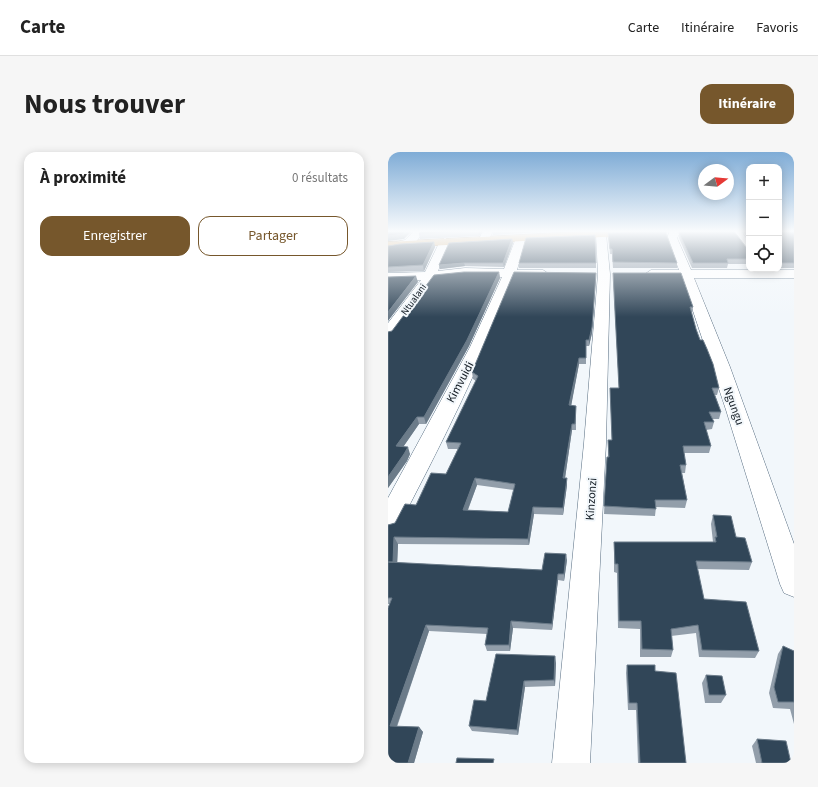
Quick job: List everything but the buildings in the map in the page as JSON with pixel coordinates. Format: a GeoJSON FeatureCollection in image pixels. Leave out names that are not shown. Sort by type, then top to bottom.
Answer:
{"type":"FeatureCollection","features":[{"type":"Feature","properties":{"kind":"street","name":"Ntualani"},"geometry":{"type":"LineString","coordinates":[[388,333],[430,276],[437,260]]}},
{"type":"Feature","properties":{"kind":"street","name":"Kimvuidi"},"geometry":{"type":"LineString","coordinates":[[388,522],[484,339],[514,260]]}},
{"type":"Feature","properties":{"kind":"street","name":"Kinzonzi"},"geometry":{"type":"LineString","coordinates":[[571,763],[595,443],[604,274],[607,260]]}},
{"type":"Feature","properties":{"kind":"street","name":"Ngungu"},"geometry":{"type":"LineString","coordinates":[[681,260],[743,433],[794,584]]}},
{"type":"Feature","properties":{"kind":"street"},"geometry":{"type":"LineString","coordinates":[[388,277],[430,276],[465,272],[557,274]]}},
{"type":"Feature","properties":{"kind":"street"},"geometry":{"type":"LineString","coordinates":[[642,274],[746,272]]}},
{"type":"Feature","properties":{"kind":"street"},"geometry":{"type":"LineString","coordinates":[[775,272],[794,274]]}}]}
